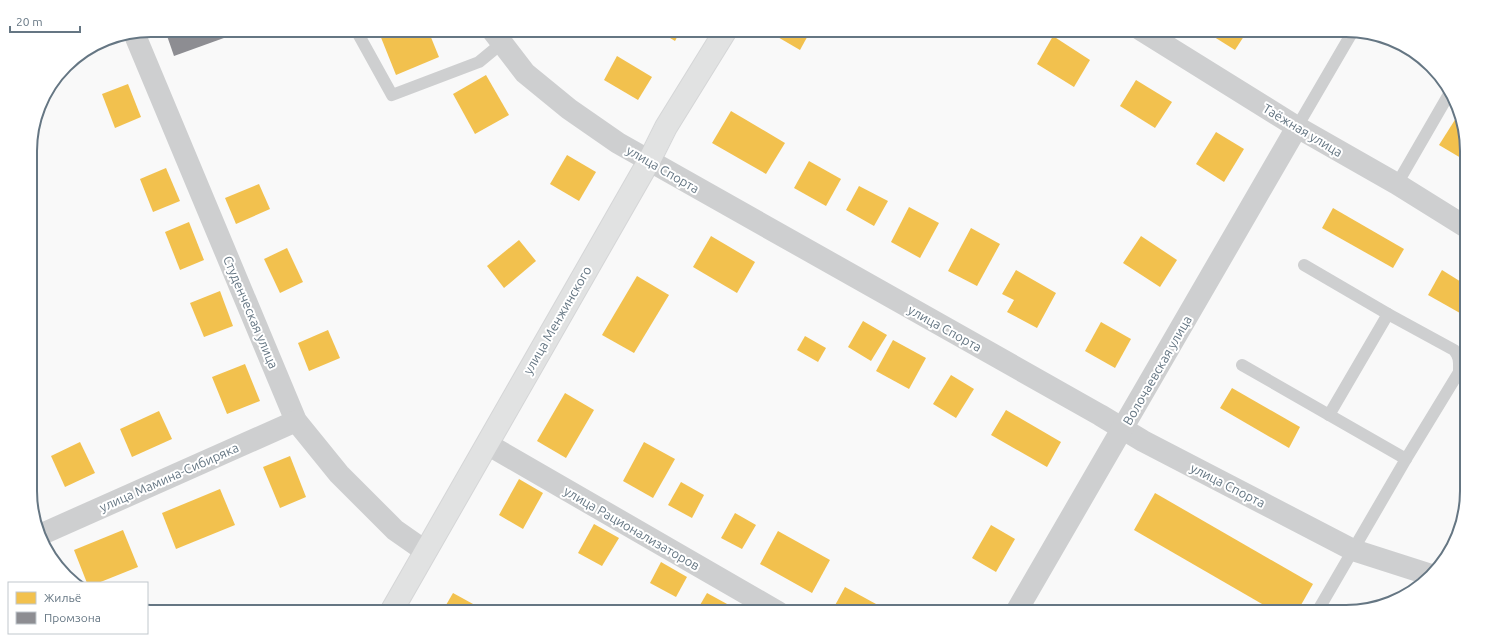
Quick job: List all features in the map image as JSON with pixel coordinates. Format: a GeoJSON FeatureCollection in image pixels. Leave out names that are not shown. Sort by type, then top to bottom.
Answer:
{"type":"FeatureCollection","features":[{"type":"Feature","properties":{"kind":"street","name":"улица Спорта"},"geometry":{"type":"LineString","coordinates":[[497,37],[524,73],[569,109],[618,144],[1123,429],[1143,442],[1353,550],[1426,573]]}},
{"type":"Feature","properties":{"kind":"street","name":"улица Менжинского"},"geometry":{"type":"LineString","coordinates":[[395,605],[649,161],[666,127],[722,37]]}},
{"type":"Feature","properties":{"kind":"street","name":"Таёжная улица"},"geometry":{"type":"LineString","coordinates":[[1152,37],[1297,127],[1397,184],[1460,223]]}},
{"type":"Feature","properties":{"kind":"street","name":"Студенческая улица"},"geometry":{"type":"LineString","coordinates":[[136,38],[296,421],[339,474],[395,530],[425,551]]}},
{"type":"Feature","properties":{"kind":"street","name":"Волочаевская улица"},"geometry":{"type":"LineString","coordinates":[[1020,605],[1297,127]]}},
{"type":"Feature","properties":{"kind":"street","name":"улица Мамина-Сибиряка"},"geometry":{"type":"LineString","coordinates":[[45,533],[296,421]]}},
{"type":"Feature","properties":{"kind":"street","name":"улица Рационализаторов"},"geometry":{"type":"LineString","coordinates":[[487,444],[766,605]]}},
{"type":"Feature","properties":{"kind":"lane"},"geometry":{"type":"LineString","coordinates":[[360,37],[392,96],[479,62],[497,37]]}},
{"type":"Feature","properties":{"kind":"lane"},"geometry":{"type":"LineString","coordinates":[[1297,127],[1349,37]]}},
{"type":"Feature","properties":{"kind":"lane"},"geometry":{"type":"LineString","coordinates":[[1397,184],[1447,98]]}},
{"type":"Feature","properties":{"kind":"lane"},"geometry":{"type":"LineString","coordinates":[[1304,265],[1388,314],[1454,350],[1460,361],[1459,372],[1406,459],[1321,605]]}},
{"type":"Feature","properties":{"kind":"lane"},"geometry":{"type":"LineString","coordinates":[[1329,416],[1388,314]]}},
{"type":"Feature","properties":{"kind":"lane"},"geometry":{"type":"LineString","coordinates":[[1242,365],[1406,459]]}},
{"type":"Feature","properties":{"kind":"building: Жильё"},"geometry":{"type":"Polygon","coordinates":[[[381,37],[431,37],[439,57],[396,75],[381,37]]]}},
{"type":"Feature","properties":{"kind":"building: Жильё"},"geometry":{"type":"Polygon","coordinates":[[[668,37],[677,37],[675,41],[668,37]]]}},
{"type":"Feature","properties":{"kind":"building: Жильё"},"geometry":{"type":"Polygon","coordinates":[[[778,37],[807,37],[800,50],[778,37]]]}},
{"type":"Feature","properties":{"kind":"building: Жильё"},"geometry":{"type":"Polygon","coordinates":[[[1052,37],[1090,60],[1074,87],[1037,64],[1052,37]]]}},
{"type":"Feature","properties":{"kind":"building: Жильё"},"geometry":{"type":"Polygon","coordinates":[[[1214,37],[1243,37],[1235,50],[1214,37]]]}},
{"type":"Feature","properties":{"kind":"building: Жильё"},"geometry":{"type":"Polygon","coordinates":[[[617,56],[652,77],[638,100],[604,80],[617,56]]]}},
{"type":"Feature","properties":{"kind":"building: Жильё"},"geometry":{"type":"Polygon","coordinates":[[[486,75],[509,115],[475,134],[453,94],[486,75]]]}},
{"type":"Feature","properties":{"kind":"building: Жильё"},"geometry":{"type":"Polygon","coordinates":[[[1136,80],[1172,102],[1155,128],[1120,106],[1136,80]]]}},
{"type":"Feature","properties":{"kind":"building: Жильё"},"geometry":{"type":"Polygon","coordinates":[[[128,84],[141,117],[115,128],[102,94],[128,84]]]}},
{"type":"Feature","properties":{"kind":"building: Жильё"},"geometry":{"type":"Polygon","coordinates":[[[731,111],[785,143],[766,174],[712,143],[731,111]]]}},
{"type":"Feature","properties":{"kind":"building: Жильё"},"geometry":{"type":"Polygon","coordinates":[[[1455,119],[1459,136],[1460,157],[1439,145],[1455,119]]]}},
{"type":"Feature","properties":{"kind":"building: Жильё"},"geometry":{"type":"Polygon","coordinates":[[[1216,132],[1244,149],[1224,182],[1196,164],[1216,132]]]}},
{"type":"Feature","properties":{"kind":"building: Жильё"},"geometry":{"type":"Polygon","coordinates":[[[567,155],[596,172],[579,201],[550,184],[567,155]]]}},
{"type":"Feature","properties":{"kind":"building: Жильё"},"geometry":{"type":"Polygon","coordinates":[[[809,161],[841,179],[826,206],[794,188],[809,161]]]}},
{"type":"Feature","properties":{"kind":"building: Жильё"},"geometry":{"type":"Polygon","coordinates":[[[166,168],[180,201],[153,212],[140,179],[166,168]]]}},
{"type":"Feature","properties":{"kind":"building: Жильё"},"geometry":{"type":"Polygon","coordinates":[[[259,184],[270,209],[236,224],[225,198],[259,184]]]}},
{"type":"Feature","properties":{"kind":"building: Жильё"},"geometry":{"type":"Polygon","coordinates":[[[859,186],[888,201],[874,226],[846,210],[859,186]]]}},
{"type":"Feature","properties":{"kind":"building: Жильё"},"geometry":{"type":"Polygon","coordinates":[[[909,207],[939,223],[920,258],[891,242],[909,207]]]}},
{"type":"Feature","properties":{"kind":"building: Жильё"},"geometry":{"type":"Polygon","coordinates":[[[1333,208],[1404,249],[1393,268],[1322,228],[1333,208]]]}},
{"type":"Feature","properties":{"kind":"building: Жильё"},"geometry":{"type":"Polygon","coordinates":[[[189,222],[204,260],[180,270],[165,232],[189,222]]]}},
{"type":"Feature","properties":{"kind":"building: Жильё"},"geometry":{"type":"Polygon","coordinates":[[[971,228],[1000,244],[977,286],[948,271],[971,228]]]}},
{"type":"Feature","properties":{"kind":"building: Жильё"},"geometry":{"type":"Polygon","coordinates":[[[711,236],[755,262],[737,293],[693,267],[711,236]]]}},
{"type":"Feature","properties":{"kind":"building: Жильё"},"geometry":{"type":"Polygon","coordinates":[[[1141,236],[1177,260],[1160,287],[1123,263],[1141,236]]]}},
{"type":"Feature","properties":{"kind":"building: Жильё"},"geometry":{"type":"Polygon","coordinates":[[[519,240],[536,261],[504,288],[487,266],[519,240]]]}},
{"type":"Feature","properties":{"kind":"building: Жильё"},"geometry":{"type":"Polygon","coordinates":[[[287,248],[303,282],[280,293],[264,259],[287,248]]]}},
{"type":"Feature","properties":{"kind":"building: Жильё"},"geometry":{"type":"Polygon","coordinates":[[[1016,270],[1056,293],[1037,328],[1007,312],[1014,300],[1002,294],[1016,270]]]}},
{"type":"Feature","properties":{"kind":"building: Жильё"},"geometry":{"type":"Polygon","coordinates":[[[1442,270],[1460,281],[1460,313],[1428,295],[1442,270]]]}},
{"type":"Feature","properties":{"kind":"building: Жильё"},"geometry":{"type":"Polygon","coordinates":[[[637,276],[669,295],[634,353],[602,335],[637,276]]]}},
{"type":"Feature","properties":{"kind":"building: Жильё"},"geometry":{"type":"Polygon","coordinates":[[[220,291],[233,326],[204,337],[190,303],[220,291]]]}},
{"type":"Feature","properties":{"kind":"building: Жильё"},"geometry":{"type":"Polygon","coordinates":[[[863,321],[887,335],[871,361],[848,347],[863,321]]]}},
{"type":"Feature","properties":{"kind":"building: Жильё"},"geometry":{"type":"Polygon","coordinates":[[[1101,322],[1131,339],[1115,368],[1085,351],[1101,322]]]}},
{"type":"Feature","properties":{"kind":"building: Жильё"},"geometry":{"type":"Polygon","coordinates":[[[328,330],[340,358],[309,371],[298,343],[328,330]]]}},
{"type":"Feature","properties":{"kind":"building: Жильё"},"geometry":{"type":"Polygon","coordinates":[[[805,336],[826,348],[818,362],[797,350],[805,336]]]}},
{"type":"Feature","properties":{"kind":"building: Жильё"},"geometry":{"type":"Polygon","coordinates":[[[893,340],[926,358],[909,389],[876,371],[893,340]]]}},
{"type":"Feature","properties":{"kind":"building: Жильё"},"geometry":{"type":"Polygon","coordinates":[[[245,364],[260,401],[227,414],[212,377],[245,364]]]}},
{"type":"Feature","properties":{"kind":"building: Жильё"},"geometry":{"type":"Polygon","coordinates":[[[951,375],[974,389],[956,418],[933,404],[951,375]]]}},
{"type":"Feature","properties":{"kind":"building: Жильё"},"geometry":{"type":"Polygon","coordinates":[[[1232,388],[1300,427],[1289,448],[1220,408],[1232,388]]]}},
{"type":"Feature","properties":{"kind":"building: Жильё"},"geometry":{"type":"Polygon","coordinates":[[[565,393],[594,410],[566,458],[537,441],[565,393]]]}},
{"type":"Feature","properties":{"kind":"building: Жильё"},"geometry":{"type":"Polygon","coordinates":[[[1006,410],[1061,442],[1047,467],[991,435],[1006,410]]]}},
{"type":"Feature","properties":{"kind":"building: Жильё"},"geometry":{"type":"Polygon","coordinates":[[[159,411],[172,439],[132,457],[120,429],[159,411]]]}},
{"type":"Feature","properties":{"kind":"building: Жильё"},"geometry":{"type":"Polygon","coordinates":[[[80,442],[95,473],[65,487],[51,456],[80,442]]]}},
{"type":"Feature","properties":{"kind":"building: Жильё"},"geometry":{"type":"Polygon","coordinates":[[[644,442],[675,459],[653,498],[623,481],[644,442]]]}},
{"type":"Feature","properties":{"kind":"building: Жильё"},"geometry":{"type":"Polygon","coordinates":[[[290,456],[306,497],[280,508],[263,467],[290,456]]]}},
{"type":"Feature","properties":{"kind":"building: Жильё"},"geometry":{"type":"Polygon","coordinates":[[[519,479],[543,493],[523,529],[499,515],[519,479]]]}},
{"type":"Feature","properties":{"kind":"building: Жильё"},"geometry":{"type":"Polygon","coordinates":[[[681,482],[704,495],[692,518],[668,505],[681,482]]]}},
{"type":"Feature","properties":{"kind":"building: Жильё"},"geometry":{"type":"Polygon","coordinates":[[[220,489],[235,525],[176,549],[162,513],[220,489]]]}},
{"type":"Feature","properties":{"kind":"building: Жильё"},"geometry":{"type":"Polygon","coordinates":[[[1155,493],[1313,584],[1301,605],[1264,605],[1134,530],[1155,493]]]}},
{"type":"Feature","properties":{"kind":"building: Жильё"},"geometry":{"type":"Polygon","coordinates":[[[735,513],[756,525],[742,549],[721,538],[735,513]]]}},
{"type":"Feature","properties":{"kind":"building: Жильё"},"geometry":{"type":"Polygon","coordinates":[[[594,524],[619,538],[602,566],[578,553],[594,524]]]}},
{"type":"Feature","properties":{"kind":"building: Жильё"},"geometry":{"type":"Polygon","coordinates":[[[991,525],[1015,539],[996,572],[972,558],[991,525]]]}},
{"type":"Feature","properties":{"kind":"building: Жильё"},"geometry":{"type":"Polygon","coordinates":[[[123,530],[138,567],[100,582],[87,582],[74,550],[123,530]]]}},
{"type":"Feature","properties":{"kind":"building: Жильё"},"geometry":{"type":"Polygon","coordinates":[[[778,531],[830,560],[812,593],[760,564],[778,531]]]}},
{"type":"Feature","properties":{"kind":"building: Жильё"},"geometry":{"type":"Polygon","coordinates":[[[661,562],[687,577],[676,597],[650,583],[661,562]]]}},
{"type":"Feature","properties":{"kind":"building: Жильё"},"geometry":{"type":"Polygon","coordinates":[[[845,587],[876,604],[875,605],[835,605],[845,587]]]}},
{"type":"Feature","properties":{"kind":"building: Жильё"},"geometry":{"type":"Polygon","coordinates":[[[453,593],[475,605],[446,605],[453,593]]]}},
{"type":"Feature","properties":{"kind":"building: Жильё"},"geometry":{"type":"Polygon","coordinates":[[[707,593],[729,605],[700,605],[707,593]]]}},
{"type":"Feature","properties":{"kind":"building: Промзона"},"geometry":{"type":"Polygon","coordinates":[[[167,37],[227,37],[174,56],[167,37]]]}}]}
